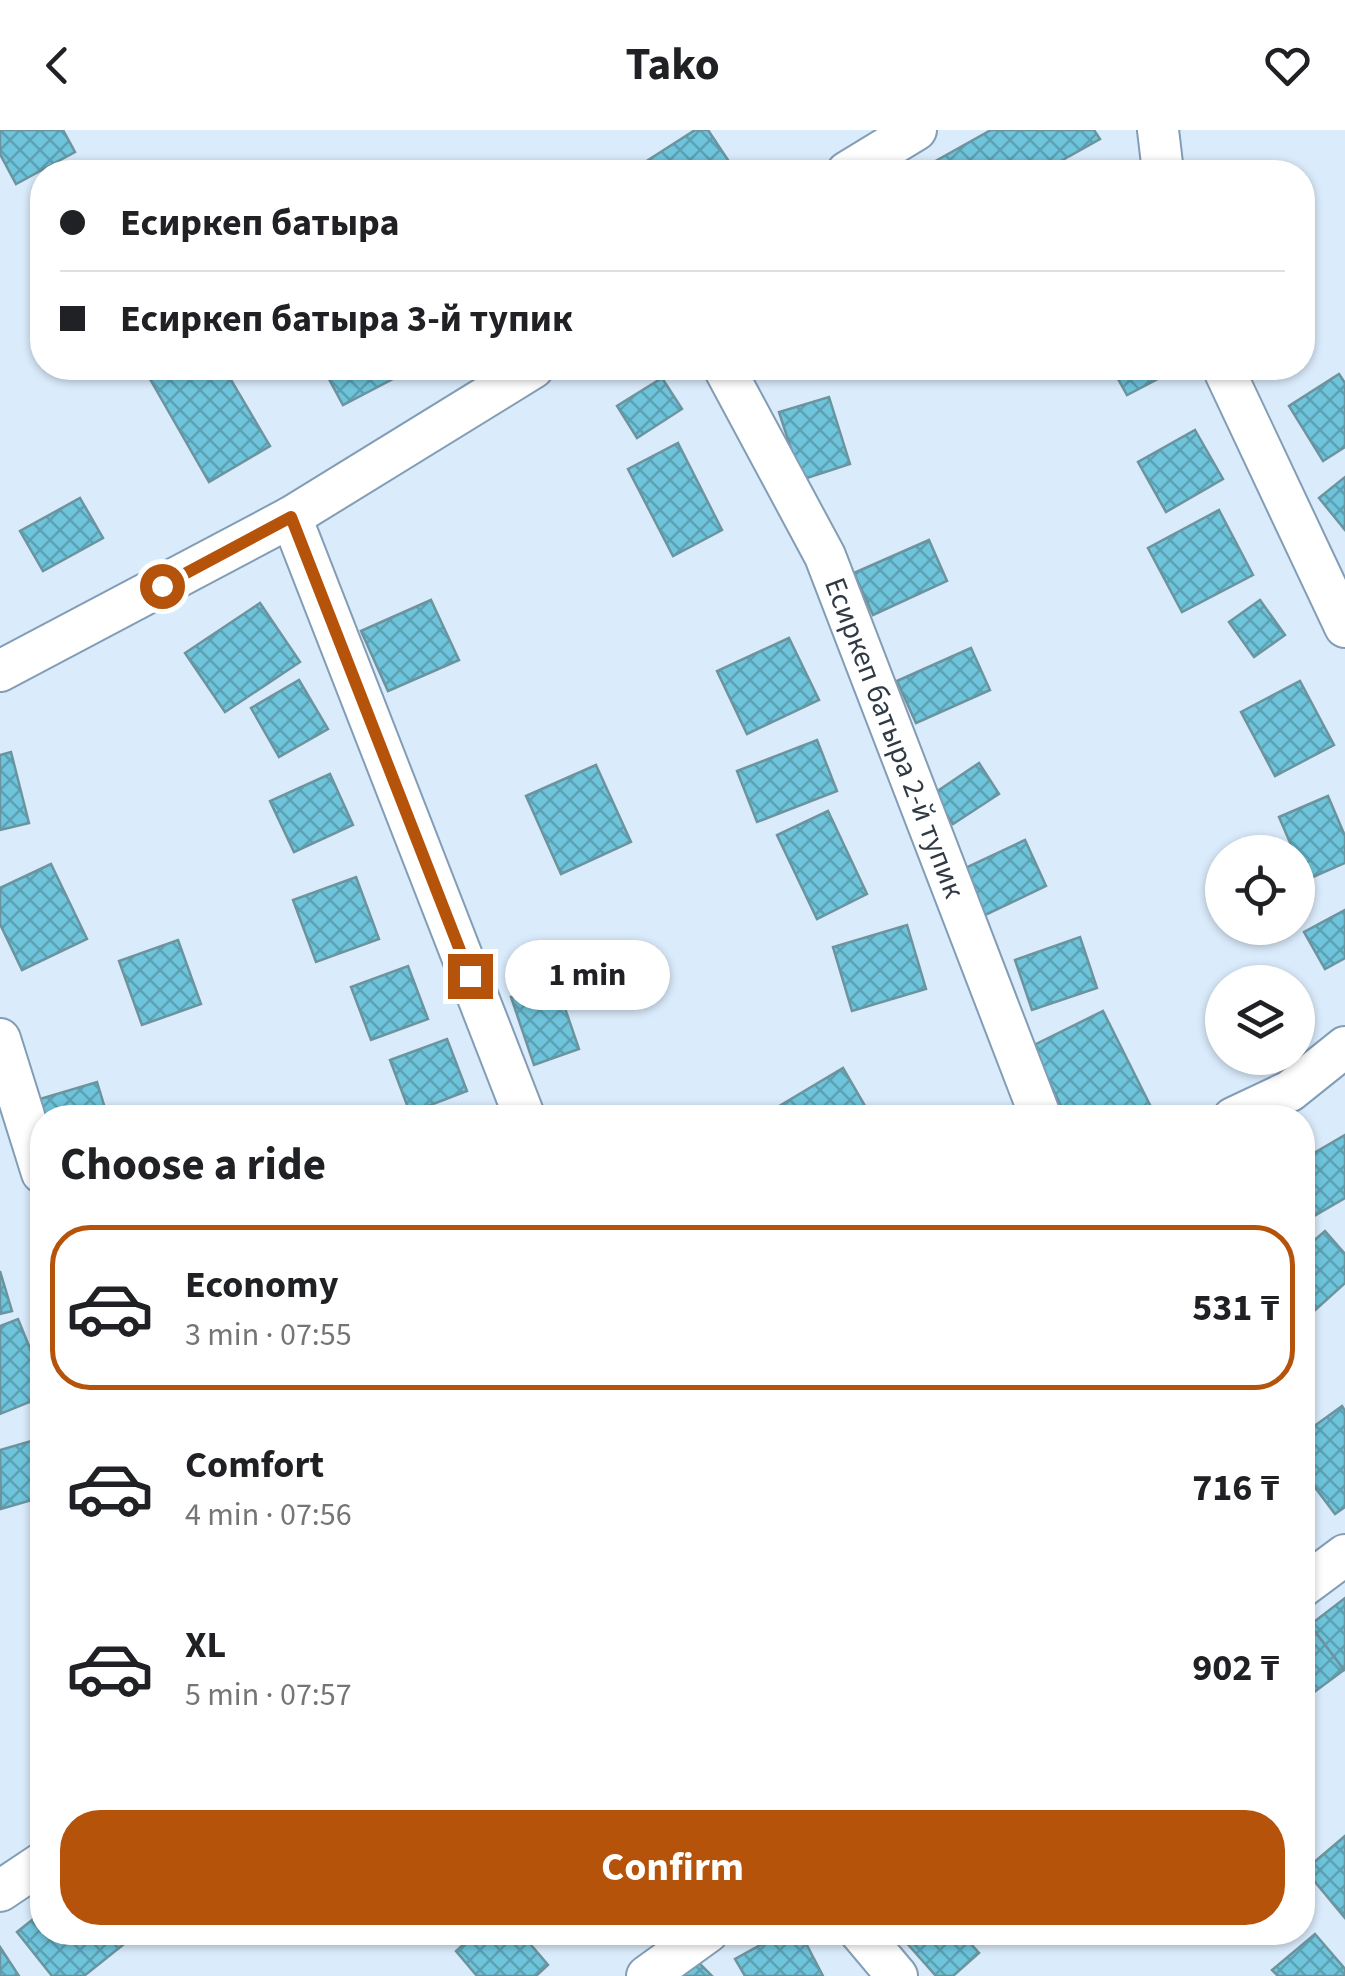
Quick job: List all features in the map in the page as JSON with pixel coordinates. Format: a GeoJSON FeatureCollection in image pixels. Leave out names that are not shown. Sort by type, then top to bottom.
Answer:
{"type":"FeatureCollection","features":[{"type":"Feature","properties":{"kind":"street"},"geometry":{"type":"LineString","coordinates":[[867,160],[916,130]]}},
{"type":"Feature","properties":{"kind":"street"},"geometry":{"type":"LineString","coordinates":[[1158,130],[1162,160]]}},
{"type":"Feature","properties":{"kind":"street"},"geometry":{"type":"LineString","coordinates":[[0,672],[291,517],[514,380]]}},
{"type":"Feature","properties":{"kind":"street","name":"Есиркеп батыра 2-й тупик"},"geometry":{"type":"LineString","coordinates":[[730,380],[825,556],[1036,1105]]}},
{"type":"Feature","properties":{"kind":"street"},"geometry":{"type":"LineString","coordinates":[[1229,380],[1345,627]]}},
{"type":"Feature","properties":{"kind":"street"},"geometry":{"type":"LineString","coordinates":[[291,517],[520,1105]]}},
{"type":"Feature","properties":{"kind":"street"},"geometry":{"type":"LineString","coordinates":[[0,1039],[30,1135]]}},
{"type":"Feature","properties":{"kind":"street"},"geometry":{"type":"LineString","coordinates":[[1259,1105],[1290,1090],[1345,1047]]}},
{"type":"Feature","properties":{"kind":"street"},"geometry":{"type":"LineString","coordinates":[[1315,1578],[1345,1556]]}},
{"type":"Feature","properties":{"kind":"street"},"geometry":{"type":"LineString","coordinates":[[0,1892],[30,1871]]}},
{"type":"Feature","properties":{"kind":"street"},"geometry":{"type":"LineString","coordinates":[[647,1976],[690,1945]]}},
{"type":"Feature","properties":{"kind":"street"},"geometry":{"type":"LineString","coordinates":[[871,1945],[898,1976]]}},
{"type":"Feature","properties":{"kind":"building"},"geometry":{"type":"Polygon","coordinates":[[[0,130],[63,130],[75,152],[60,160],[30,160],[30,176],[16,184],[0,154],[0,130]]]}},
{"type":"Feature","properties":{"kind":"building"},"geometry":{"type":"Polygon","coordinates":[[[695,130],[708,130],[728,160],[648,160],[695,130]]]}},
{"type":"Feature","properties":{"kind":"building"},"geometry":{"type":"Polygon","coordinates":[[[991,130],[1094,130],[1100,139],[1062,160],[937,160],[991,130]]]}},
{"type":"Feature","properties":{"kind":"building"},"geometry":{"type":"Polygon","coordinates":[[[1339,374],[1345,383],[1345,447],[1323,461],[1289,406],[1339,374]]]}},
{"type":"Feature","properties":{"kind":"building"},"geometry":{"type":"Polygon","coordinates":[[[151,380],[231,380],[270,446],[209,482],[151,380]]]}},
{"type":"Feature","properties":{"kind":"building"},"geometry":{"type":"Polygon","coordinates":[[[329,380],[391,380],[343,405],[329,380]]]}},
{"type":"Feature","properties":{"kind":"building"},"geometry":{"type":"Polygon","coordinates":[[[663,380],[682,409],[637,438],[617,406],[663,380]]]}},
{"type":"Feature","properties":{"kind":"building"},"geometry":{"type":"Polygon","coordinates":[[[1119,380],[1156,380],[1127,395],[1119,380]]]}},
{"type":"Feature","properties":{"kind":"building"},"geometry":{"type":"Polygon","coordinates":[[[829,397],[850,464],[801,480],[779,412],[829,397]]]}},
{"type":"Feature","properties":{"kind":"building"},"geometry":{"type":"Polygon","coordinates":[[[1195,430],[1223,479],[1166,512],[1138,462],[1195,430]]]}},
{"type":"Feature","properties":{"kind":"building"},"geometry":{"type":"Polygon","coordinates":[[[678,443],[722,530],[673,556],[628,469],[678,443]]]}},
{"type":"Feature","properties":{"kind":"building"},"geometry":{"type":"Polygon","coordinates":[[[1345,477],[1345,530],[1319,498],[1345,477]]]}},
{"type":"Feature","properties":{"kind":"building"},"geometry":{"type":"Polygon","coordinates":[[[80,498],[103,538],[43,571],[20,531],[80,498]]]}},
{"type":"Feature","properties":{"kind":"building"},"geometry":{"type":"Polygon","coordinates":[[[1219,510],[1253,575],[1182,612],[1148,548],[1219,510]]]}},
{"type":"Feature","properties":{"kind":"building"},"geometry":{"type":"Polygon","coordinates":[[[929,540],[947,581],[873,615],[854,573],[929,540]]]}},
{"type":"Feature","properties":{"kind":"building"},"geometry":{"type":"Polygon","coordinates":[[[431,600],[459,660],[388,691],[361,631],[431,600]]]}},
{"type":"Feature","properties":{"kind":"building"},"geometry":{"type":"Polygon","coordinates":[[[1260,600],[1285,635],[1254,657],[1229,622],[1260,600]]]}},
{"type":"Feature","properties":{"kind":"building"},"geometry":{"type":"Polygon","coordinates":[[[260,603],[300,662],[225,712],[185,653],[260,603]]]}},
{"type":"Feature","properties":{"kind":"building"},"geometry":{"type":"Polygon","coordinates":[[[789,638],[819,700],[747,734],[717,671],[789,638]]]}},
{"type":"Feature","properties":{"kind":"building"},"geometry":{"type":"Polygon","coordinates":[[[971,648],[990,690],[916,723],[897,681],[971,648]]]}},
{"type":"Feature","properties":{"kind":"building"},"geometry":{"type":"Polygon","coordinates":[[[299,680],[328,729],[279,757],[251,708],[299,680]]]}},
{"type":"Feature","properties":{"kind":"building"},"geometry":{"type":"Polygon","coordinates":[[[1300,681],[1334,745],[1275,776],[1241,712],[1300,681]]]}},
{"type":"Feature","properties":{"kind":"building"},"geometry":{"type":"Polygon","coordinates":[[[817,740],[837,791],[757,822],[737,771],[817,740]]]}},
{"type":"Feature","properties":{"kind":"building"},"geometry":{"type":"Polygon","coordinates":[[[11,752],[29,823],[0,830],[0,755],[11,752]]]}},
{"type":"Feature","properties":{"kind":"building"},"geometry":{"type":"Polygon","coordinates":[[[979,763],[999,794],[953,824],[933,794],[979,763]]]}},
{"type":"Feature","properties":{"kind":"building"},"geometry":{"type":"Polygon","coordinates":[[[596,765],[631,842],[561,874],[526,796],[596,765]]]}},
{"type":"Feature","properties":{"kind":"building"},"geometry":{"type":"Polygon","coordinates":[[[330,774],[353,825],[294,852],[270,801],[330,774]]]}},
{"type":"Feature","properties":{"kind":"building"},"geometry":{"type":"Polygon","coordinates":[[[1328,796],[1345,836],[1345,863],[1315,876],[1315,835],[1287,835],[1279,817],[1328,796]]]}},
{"type":"Feature","properties":{"kind":"building"},"geometry":{"type":"Polygon","coordinates":[[[828,811],[867,894],[817,919],[777,835],[828,811]]]}},
{"type":"Feature","properties":{"kind":"building"},"geometry":{"type":"Polygon","coordinates":[[[1025,840],[1046,886],[985,915],[963,869],[1025,840]]]}},
{"type":"Feature","properties":{"kind":"building"},"geometry":{"type":"Polygon","coordinates":[[[51,864],[87,939],[22,970],[0,924],[0,888],[51,864]]]}},
{"type":"Feature","properties":{"kind":"building"},"geometry":{"type":"Polygon","coordinates":[[[356,877],[379,939],[316,962],[293,900],[356,877]]]}},
{"type":"Feature","properties":{"kind":"building"},"geometry":{"type":"Polygon","coordinates":[[[1345,910],[1345,958],[1325,969],[1311,945],[1315,945],[1315,926],[1345,910]]]}},
{"type":"Feature","properties":{"kind":"building"},"geometry":{"type":"Polygon","coordinates":[[[907,925],[926,989],[852,1011],[833,947],[907,925]]]}},
{"type":"Feature","properties":{"kind":"building"},"geometry":{"type":"Polygon","coordinates":[[[1080,937],[1097,988],[1032,1010],[1015,960],[1080,937]]]}},
{"type":"Feature","properties":{"kind":"building"},"geometry":{"type":"Polygon","coordinates":[[[178,940],[201,1004],[142,1025],[119,961],[178,940]]]}},
{"type":"Feature","properties":{"kind":"building"},"geometry":{"type":"Polygon","coordinates":[[[408,966],[428,1019],[371,1040],[351,987],[408,966]]]}},
{"type":"Feature","properties":{"kind":"building"},"geometry":{"type":"Polygon","coordinates":[[[556,982],[579,1049],[534,1065],[511,997],[556,982]]]}},
{"type":"Feature","properties":{"kind":"building"},"geometry":{"type":"Polygon","coordinates":[[[1103,1011],[1150,1105],[1061,1105],[1032,1046],[1103,1011]]]}},
{"type":"Feature","properties":{"kind":"building"},"geometry":{"type":"Polygon","coordinates":[[[447,1039],[467,1091],[431,1105],[407,1105],[390,1060],[447,1039]]]}},
{"type":"Feature","properties":{"kind":"building"},"geometry":{"type":"Polygon","coordinates":[[[843,1068],[864,1105],[781,1105],[843,1068]]]}},
{"type":"Feature","properties":{"kind":"building"},"geometry":{"type":"Polygon","coordinates":[[[97,1082],[104,1105],[32,1105],[30,1102],[97,1082]]]}},
{"type":"Feature","properties":{"kind":"building"},"geometry":{"type":"Polygon","coordinates":[[[1345,1135],[1345,1198],[1315,1215],[1315,1152],[1345,1135]]]}},
{"type":"Feature","properties":{"kind":"building"},"geometry":{"type":"Polygon","coordinates":[[[1325,1231],[1345,1254],[1345,1283],[1315,1310],[1315,1240],[1325,1231]]]}},
{"type":"Feature","properties":{"kind":"building"},"geometry":{"type":"Polygon","coordinates":[[[0,1271],[12,1311],[0,1314],[0,1271]]]}},
{"type":"Feature","properties":{"kind":"building"},"geometry":{"type":"Polygon","coordinates":[[[18,1319],[30,1348],[30,1402],[0,1414],[0,1326],[18,1319]]]}},
{"type":"Feature","properties":{"kind":"building"},"geometry":{"type":"Polygon","coordinates":[[[1342,1406],[1345,1411],[1345,1507],[1335,1514],[1315,1487],[1315,1426],[1342,1406]]]}},
{"type":"Feature","properties":{"kind":"building"},"geometry":{"type":"Polygon","coordinates":[[[30,1441],[30,1501],[1,1509],[0,1450],[30,1441]]]}},
{"type":"Feature","properties":{"kind":"building"},"geometry":{"type":"Polygon","coordinates":[[[1345,1598],[1345,1670],[1315,1632],[1315,1621],[1345,1598]]]}},
{"type":"Feature","properties":{"kind":"building"},"geometry":{"type":"Polygon","coordinates":[[[1315,1632],[1344,1670],[1315,1691],[1315,1632]]]}},
{"type":"Feature","properties":{"kind":"building"},"geometry":{"type":"Polygon","coordinates":[[[1345,1836],[1345,1918],[1315,1882],[1315,1862],[1345,1836]]]}},
{"type":"Feature","properties":{"kind":"building"},"geometry":{"type":"Polygon","coordinates":[[[30,1922],[30,1945],[123,1945],[84,1976],[52,1976],[17,1932],[30,1922]]]}},
{"type":"Feature","properties":{"kind":"building"},"geometry":{"type":"Polygon","coordinates":[[[1315,1934],[1345,1969],[1345,1976],[1278,1976],[1272,1970],[1302,1945],[1315,1945],[1315,1934]]]}},
{"type":"Feature","properties":{"kind":"building"},"geometry":{"type":"Polygon","coordinates":[[[463,1945],[531,1945],[548,1965],[536,1976],[477,1976],[456,1951],[463,1945]]]}},
{"type":"Feature","properties":{"kind":"building"},"geometry":{"type":"Polygon","coordinates":[[[760,1945],[807,1945],[823,1976],[745,1976],[735,1959],[760,1945]]]}},
{"type":"Feature","properties":{"kind":"building"},"geometry":{"type":"Polygon","coordinates":[[[909,1945],[972,1945],[979,1953],[953,1976],[936,1976],[909,1945]]]}},
{"type":"Feature","properties":{"kind":"building"},"geometry":{"type":"Polygon","coordinates":[[[0,1947],[19,1976],[0,1976],[0,1947]]]}},
{"type":"Feature","properties":{"kind":"building"},"geometry":{"type":"Polygon","coordinates":[[[697,1961],[712,1976],[681,1976],[697,1961]]]}},
{"type":"Feature","properties":{"kind":"route"},"geometry":{"type":"LineString","coordinates":[[162,586],[291,517],[470,976]]}}]}
